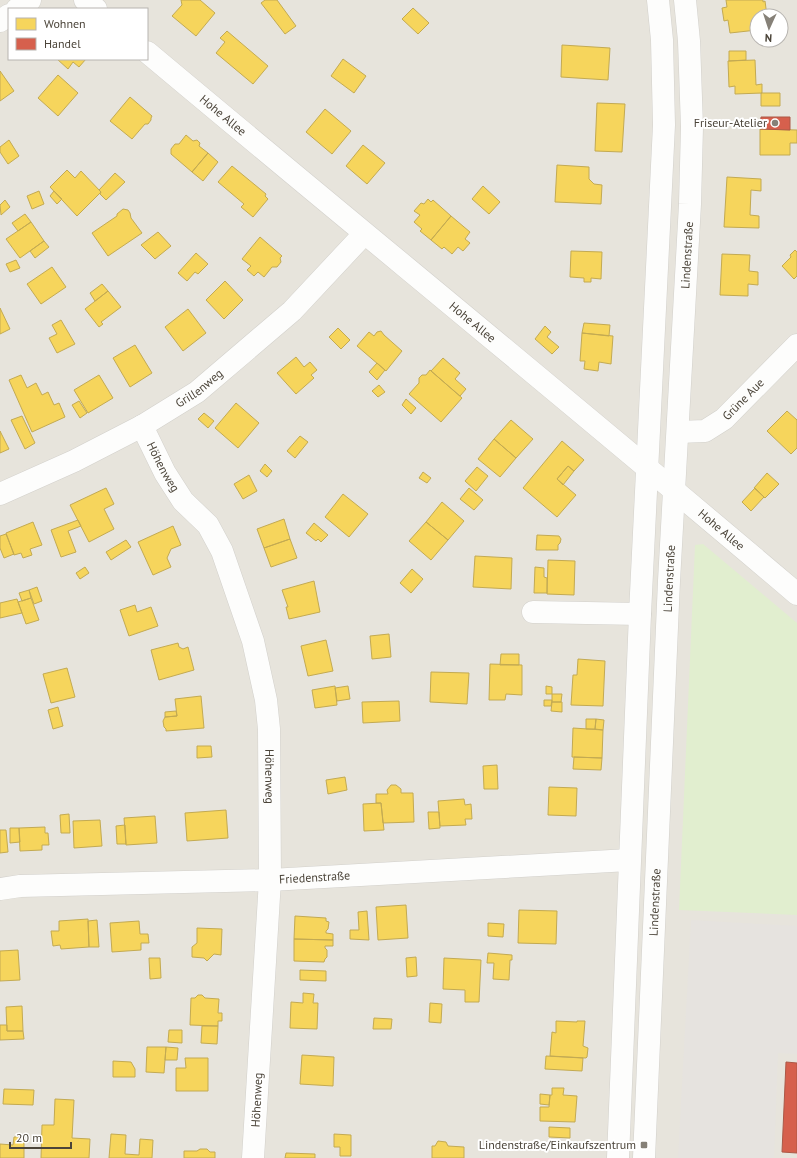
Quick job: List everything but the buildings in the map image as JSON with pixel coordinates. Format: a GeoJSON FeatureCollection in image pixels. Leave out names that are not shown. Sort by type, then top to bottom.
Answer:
{"type":"FeatureCollection","features":[{"type":"Feature","properties":{"kind":"street"},"geometry":{"type":"LineString","coordinates":[[18,8],[30,0]]}},
{"type":"Feature","properties":{"kind":"street"},"geometry":{"type":"LineString","coordinates":[[85,0],[95,8]]}},
{"type":"Feature","properties":{"kind":"street"},"geometry":{"type":"LineString","coordinates":[[618,1158],[624,1031],[630,835],[664,125],[662,40],[658,0]]}},
{"type":"Feature","properties":{"kind":"street","name":"Lindenstraße"},"geometry":{"type":"LineString","coordinates":[[644,1158],[657,836],[690,204],[692,126],[689,41],[685,0]]}},
{"type":"Feature","properties":{"kind":"street","name":"Hohe Allee"},"geometry":{"type":"LineString","coordinates":[[148,53],[364,234],[647,467],[797,594]]}},
{"type":"Feature","properties":{"kind":"street","name":"Grillenweg"},"geometry":{"type":"LineString","coordinates":[[0,494],[74,461],[142,426],[197,392],[292,311],[364,234]]}},
{"type":"Feature","properties":{"kind":"street","name":"Grüne Aue"},"geometry":{"type":"LineString","coordinates":[[678,432],[705,431],[724,419],[797,345]]}},
{"type":"Feature","properties":{"kind":"street","name":"Höhenweg"},"geometry":{"type":"LineString","coordinates":[[142,426],[165,473],[183,501],[208,525],[222,551],[252,641],[266,700],[269,730],[270,880],[253,1158]]}},
{"type":"Feature","properties":{"kind":"street"},"geometry":{"type":"LineString","coordinates":[[533,612],[640,614]]}},
{"type":"Feature","properties":{"kind":"street"},"geometry":{"type":"LineString","coordinates":[[630,835],[657,836]]}},
{"type":"Feature","properties":{"kind":"street","name":"Friedenstraße"},"geometry":{"type":"LineString","coordinates":[[0,889],[20,886],[270,880],[629,860]]}},
{"type":"Feature","properties":{"kind":"street"},"geometry":{"type":"LineString","coordinates":[[624,1031],[649,1032]]}},
{"type":"Feature","properties":{"kind":"shaded area"},"geometry":{"type":"Polygon","coordinates":[[[0,0],[797,0],[797,1158],[0,1158],[0,0]]]}},
{"type":"Feature","properties":{"kind":"shaded area"},"geometry":{"type":"Polygon","coordinates":[[[691,920],[797,926],[797,1054],[778,1053],[774,1158],[678,1158],[691,920]]]}},
{"type":"Feature","properties":{"kind":"green space"},"geometry":{"type":"Polygon","coordinates":[[[703,544],[797,623],[797,915],[679,910],[695,545],[703,544]]]}},
{"type":"Feature","properties":{"kind":"place","name":"Friseur-Atelier"},"geometry":{"type":"Point","coordinates":[775,123]}},
{"type":"Feature","properties":{"kind":"place","name":"Lindenstraße/Einkaufszentrum"},"geometry":{"type":"Point","coordinates":[644,1145]}}]}
